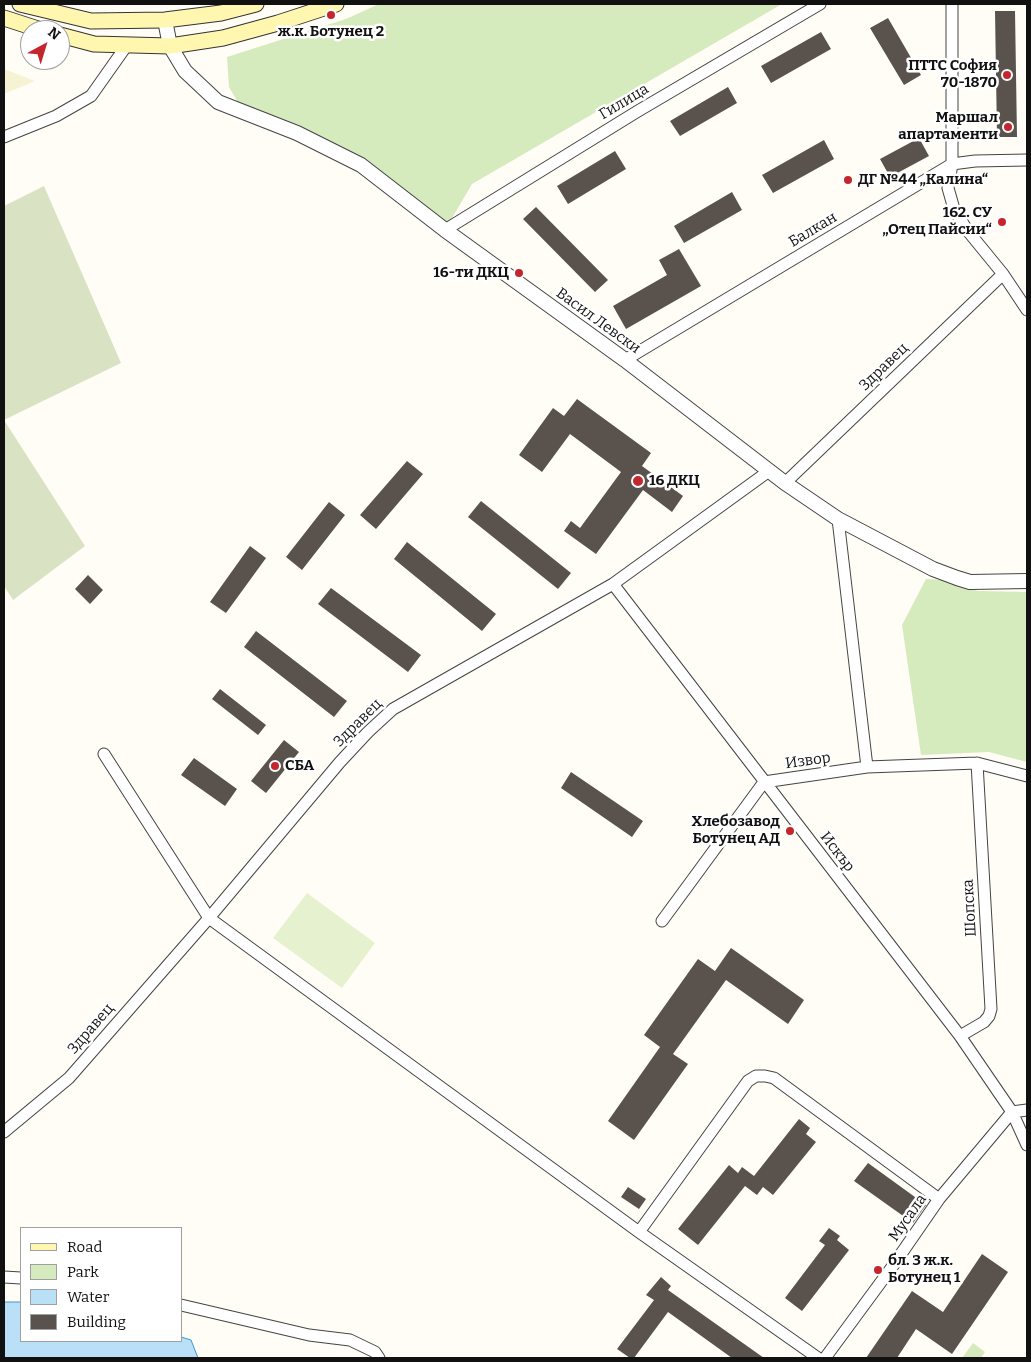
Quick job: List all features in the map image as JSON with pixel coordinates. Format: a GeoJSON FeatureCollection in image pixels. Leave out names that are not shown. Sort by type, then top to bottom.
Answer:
{"type":"FeatureCollection","features":[{"type":"Feature","properties":{"kind":"main road"},"geometry":{"type":"LineString","coordinates":[[20,4],[91,21],[165,20],[221,13],[256,4]]}},
{"type":"Feature","properties":{"kind":"main road"},"geometry":{"type":"LineString","coordinates":[[70,38],[94,44],[170,46],[223,38],[336,4]]}},
{"type":"Feature","properties":{"kind":"main road"},"geometry":{"type":"LineString","coordinates":[[4,18],[20,23]]}},
{"type":"Feature","properties":{"kind":"street","name":"Гилица"},"geometry":{"type":"LineString","coordinates":[[445,230],[638,111],[820,4]]}},
{"type":"Feature","properties":{"kind":"street"},"geometry":{"type":"LineString","coordinates":[[952,4],[952,164],[948,188],[954,209],[967,230],[1003,274],[1027,310]]}},
{"type":"Feature","properties":{"kind":"street"},"geometry":{"type":"LineString","coordinates":[[165,20],[170,46]]}},
{"type":"Feature","properties":{"kind":"street"},"geometry":{"type":"LineString","coordinates":[[4,137],[56,116],[91,96],[127,45]]}},
{"type":"Feature","properties":{"kind":"street","name":"Васил Левски"},"geometry":{"type":"LineString","coordinates":[[170,46],[185,71],[218,102],[297,133],[361,165],[445,230],[625,360],[785,483],[838,519],[933,569],[957,578],[970,582],[1027,581]]}},
{"type":"Feature","properties":{"kind":"street","name":"Балкан"},"geometry":{"type":"LineString","coordinates":[[625,360],[952,164],[976,161],[1027,160]]}},
{"type":"Feature","properties":{"kind":"street","name":"Здравец"},"geometry":{"type":"LineString","coordinates":[[785,483],[1003,274]]}},
{"type":"Feature","properties":{"kind":"street","name":"Здравец"},"geometry":{"type":"LineString","coordinates":[[4,1132],[69,1078],[209,918],[340,762],[393,709],[613,584],[769,471]]}},
{"type":"Feature","properties":{"kind":"street"},"geometry":{"type":"LineString","coordinates":[[838,519],[867,767]]}},
{"type":"Feature","properties":{"kind":"street","name":"Искър"},"geometry":{"type":"LineString","coordinates":[[613,584],[960,1036],[1012,1112],[1027,1145]]}},
{"type":"Feature","properties":{"kind":"street"},"geometry":{"type":"LineString","coordinates":[[104,754],[209,918],[639,1232],[818,1358]]}},
{"type":"Feature","properties":{"kind":"street","name":"Извор"},"geometry":{"type":"LineString","coordinates":[[764,782],[867,767],[977,763],[1027,776]]}},
{"type":"Feature","properties":{"kind":"street","name":"Шопска"},"geometry":{"type":"LineString","coordinates":[[960,1036],[984,1022],[989,1016],[991,1009],[977,763]]}},
{"type":"Feature","properties":{"kind":"street"},"geometry":{"type":"LineString","coordinates":[[662,921],[764,782]]}},
{"type":"Feature","properties":{"kind":"street"},"geometry":{"type":"LineString","coordinates":[[639,1232],[748,1081],[756,1076],[774,1078],[940,1199]]}},
{"type":"Feature","properties":{"kind":"street"},"geometry":{"type":"LineString","coordinates":[[1012,1112],[1027,1110]]}},
{"type":"Feature","properties":{"kind":"street","name":"Мусала"},"geometry":{"type":"LineString","coordinates":[[825,1358],[940,1199],[1012,1112]]}},
{"type":"Feature","properties":{"kind":"street"},"geometry":{"type":"LineString","coordinates":[[4,1277],[20,1278]]}},
{"type":"Feature","properties":{"kind":"street"},"geometry":{"type":"LineString","coordinates":[[182,1305],[309,1335],[350,1340],[375,1352],[379,1358]]}},
{"type":"Feature","properties":{"kind":"shaded area"},"geometry":{"type":"Polygon","coordinates":[[[4,69],[35,81],[4,94],[4,69]]]}},
{"type":"Feature","properties":{"kind":"green space"},"geometry":{"type":"Polygon","coordinates":[[[379,4],[782,4],[472,184],[445,230],[361,165],[243,111],[229,87],[227,57],[346,19],[379,4]]]}},
{"type":"Feature","properties":{"kind":"green space"},"geometry":{"type":"Polygon","coordinates":[[[44,186],[121,363],[4,420],[4,206],[44,186]]]}},
{"type":"Feature","properties":{"kind":"green space"},"geometry":{"type":"Polygon","coordinates":[[[4,420],[85,546],[13,600],[4,586],[4,420]]]}},
{"type":"Feature","properties":{"kind":"green space"},"geometry":{"type":"Polygon","coordinates":[[[926,579],[946,580],[978,591],[1027,592],[1027,762],[989,752],[921,755],[902,625],[926,579]]]}},
{"type":"Feature","properties":{"kind":"green space"},"geometry":{"type":"Polygon","coordinates":[[[307,893],[375,943],[342,988],[273,938],[307,893]]]}},
{"type":"Feature","properties":{"kind":"green space"},"geometry":{"type":"Polygon","coordinates":[[[973,1343],[985,1352],[981,1358],[962,1358],[973,1343]]]}},
{"type":"Feature","properties":{"kind":"water"},"geometry":{"type":"Polygon","coordinates":[[[4,1302],[20,1302],[20,1342],[182,1342],[182,1337],[191,1340],[198,1358],[4,1358],[4,1302]]]}},
{"type":"Feature","properties":{"kind":"building"},"geometry":{"type":"Polygon","coordinates":[[[995,11],[1015,11],[1017,137],[997,137],[995,11]]]}},
{"type":"Feature","properties":{"kind":"building"},"geometry":{"type":"Polygon","coordinates":[[[888,18],[921,75],[904,85],[870,28],[888,18]]]}},
{"type":"Feature","properties":{"kind":"building"},"geometry":{"type":"Polygon","coordinates":[[[821,32],[831,49],[771,83],[761,66],[821,32]]]}},
{"type":"Feature","properties":{"kind":"building"},"geometry":{"type":"Polygon","coordinates":[[[728,87],[737,103],[680,136],[670,121],[728,87]]]}},
{"type":"Feature","properties":{"kind":"building"},"geometry":{"type":"Polygon","coordinates":[[[919,138],[929,156],[890,177],[880,159],[919,138]]]}},
{"type":"Feature","properties":{"kind":"building"},"geometry":{"type":"Polygon","coordinates":[[[824,140],[834,159],[773,193],[762,175],[824,140]]]}},
{"type":"Feature","properties":{"kind":"building"},"geometry":{"type":"Polygon","coordinates":[[[615,151],[626,169],[568,204],[557,186],[615,151]]]}},
{"type":"Feature","properties":{"kind":"building"},"geometry":{"type":"Polygon","coordinates":[[[732,192],[742,210],[684,243],[674,226],[732,192]]]}},
{"type":"Feature","properties":{"kind":"building"},"geometry":{"type":"Polygon","coordinates":[[[536,207],[608,280],[595,292],[523,219],[536,207]]]}},
{"type":"Feature","properties":{"kind":"building"},"geometry":{"type":"Polygon","coordinates":[[[679,249],[701,286],[626,329],[613,306],[667,275],[659,260],[679,249]]]}},
{"type":"Feature","properties":{"kind":"building","name":"16 ДКЦ"},"geometry":{"type":"Polygon","coordinates":[[[577,399],[651,453],[642,466],[683,496],[672,512],[643,490],[596,554],[564,531],[571,521],[580,528],[621,472],[570,434],[542,472],[519,455],[553,408],[564,416],[577,399]]]}},
{"type":"Feature","properties":{"kind":"building"},"geometry":{"type":"Polygon","coordinates":[[[407,461],[423,474],[376,529],[360,515],[407,461]]]}},
{"type":"Feature","properties":{"kind":"building"},"geometry":{"type":"Polygon","coordinates":[[[481,501],[571,573],[558,589],[468,517],[481,501]]]}},
{"type":"Feature","properties":{"kind":"building"},"geometry":{"type":"Polygon","coordinates":[[[329,502],[345,515],[302,570],[286,557],[329,502]]]}},
{"type":"Feature","properties":{"kind":"building"},"geometry":{"type":"Polygon","coordinates":[[[407,542],[496,614],[482,631],[394,559],[407,542]]]}},
{"type":"Feature","properties":{"kind":"building"},"geometry":{"type":"Polygon","coordinates":[[[250,546],[266,558],[226,613],[210,602],[250,546]]]}},
{"type":"Feature","properties":{"kind":"building"},"geometry":{"type":"Polygon","coordinates":[[[88,575],[103,590],[90,604],[75,589],[88,575]]]}},
{"type":"Feature","properties":{"kind":"building"},"geometry":{"type":"Polygon","coordinates":[[[331,588],[421,655],[408,672],[318,604],[331,588]]]}},
{"type":"Feature","properties":{"kind":"building"},"geometry":{"type":"Polygon","coordinates":[[[256,631],[347,701],[334,717],[244,647],[256,631]]]}},
{"type":"Feature","properties":{"kind":"building"},"geometry":{"type":"Polygon","coordinates":[[[220,689],[266,725],[258,735],[212,699],[220,689]]]}},
{"type":"Feature","properties":{"kind":"building","name":"СБА"},"geometry":{"type":"Polygon","coordinates":[[[284,740],[299,752],[266,793],[251,781],[284,740]]]}},
{"type":"Feature","properties":{"kind":"building"},"geometry":{"type":"Polygon","coordinates":[[[194,758],[237,789],[225,806],[181,775],[194,758]]]}},
{"type":"Feature","properties":{"kind":"building"},"geometry":{"type":"Polygon","coordinates":[[[571,772],[643,821],[632,837],[561,788],[571,772]]]}},
{"type":"Feature","properties":{"kind":"building"},"geometry":{"type":"Polygon","coordinates":[[[731,948],[804,1000],[788,1024],[726,980],[673,1054],[688,1064],[634,1140],[608,1121],[660,1047],[644,1035],[698,959],[715,971],[731,948]]]}},
{"type":"Feature","properties":{"kind":"building"},"geometry":{"type":"Polygon","coordinates":[[[799,1119],[810,1128],[806,1134],[816,1142],[773,1195],[763,1187],[757,1195],[745,1186],[698,1245],[678,1229],[729,1165],[738,1173],[742,1167],[754,1176],[799,1119]]]}},
{"type":"Feature","properties":{"kind":"building"},"geometry":{"type":"Polygon","coordinates":[[[868,1163],[926,1205],[913,1223],[854,1181],[868,1163]]]}},
{"type":"Feature","properties":{"kind":"building"},"geometry":{"type":"Polygon","coordinates":[[[628,1187],[646,1199],[639,1209],[621,1197],[628,1187]]]}},
{"type":"Feature","properties":{"kind":"building"},"geometry":{"type":"Polygon","coordinates":[[[829,1228],[840,1236],[837,1240],[849,1250],[802,1311],[785,1298],[825,1245],[819,1241],[829,1228]]]}},
{"type":"Feature","properties":{"kind":"building"},"geometry":{"type":"Polygon","coordinates":[[[982,1254],[1008,1272],[952,1354],[916,1329],[897,1358],[866,1358],[912,1291],[943,1312],[982,1254]]]}},
{"type":"Feature","properties":{"kind":"building"},"geometry":{"type":"Polygon","coordinates":[[[661,1277],[671,1286],[668,1290],[764,1358],[732,1358],[668,1312],[634,1358],[630,1358],[617,1349],[654,1300],[646,1295],[661,1277]]]}},
{"type":"Feature","properties":{"kind":"place","name":"ж.к. Ботунец 2"},"geometry":{"type":"Point","coordinates":[331,15]}},
{"type":"Feature","properties":{"kind":"place","name":"ПТТС София 70-1870"},"geometry":{"type":"Point","coordinates":[1007,75]}},
{"type":"Feature","properties":{"kind":"place","name":"Маршал апартаменти"},"geometry":{"type":"Point","coordinates":[1008,127]}},
{"type":"Feature","properties":{"kind":"place","name":"ДГ №44 „Калина“"},"geometry":{"type":"Point","coordinates":[848,180]}},
{"type":"Feature","properties":{"kind":"place","name":"162. СУ „Отец Пайсии“"},"geometry":{"type":"Point","coordinates":[1002,222]}},
{"type":"Feature","properties":{"kind":"place","name":"16-ти ДКЦ"},"geometry":{"type":"Point","coordinates":[519,273]}},
{"type":"Feature","properties":{"kind":"place","name":"16 ДКЦ"},"geometry":{"type":"Point","coordinates":[638,481]}},
{"type":"Feature","properties":{"kind":"place","name":"СБА"},"geometry":{"type":"Point","coordinates":[275,766]}},
{"type":"Feature","properties":{"kind":"place","name":"Хлебозавод Ботунец АД"},"geometry":{"type":"Point","coordinates":[790,831]}},
{"type":"Feature","properties":{"kind":"place","name":"бл. 3 ж.к. Ботунец 1"},"geometry":{"type":"Point","coordinates":[878,1270]}}]}
